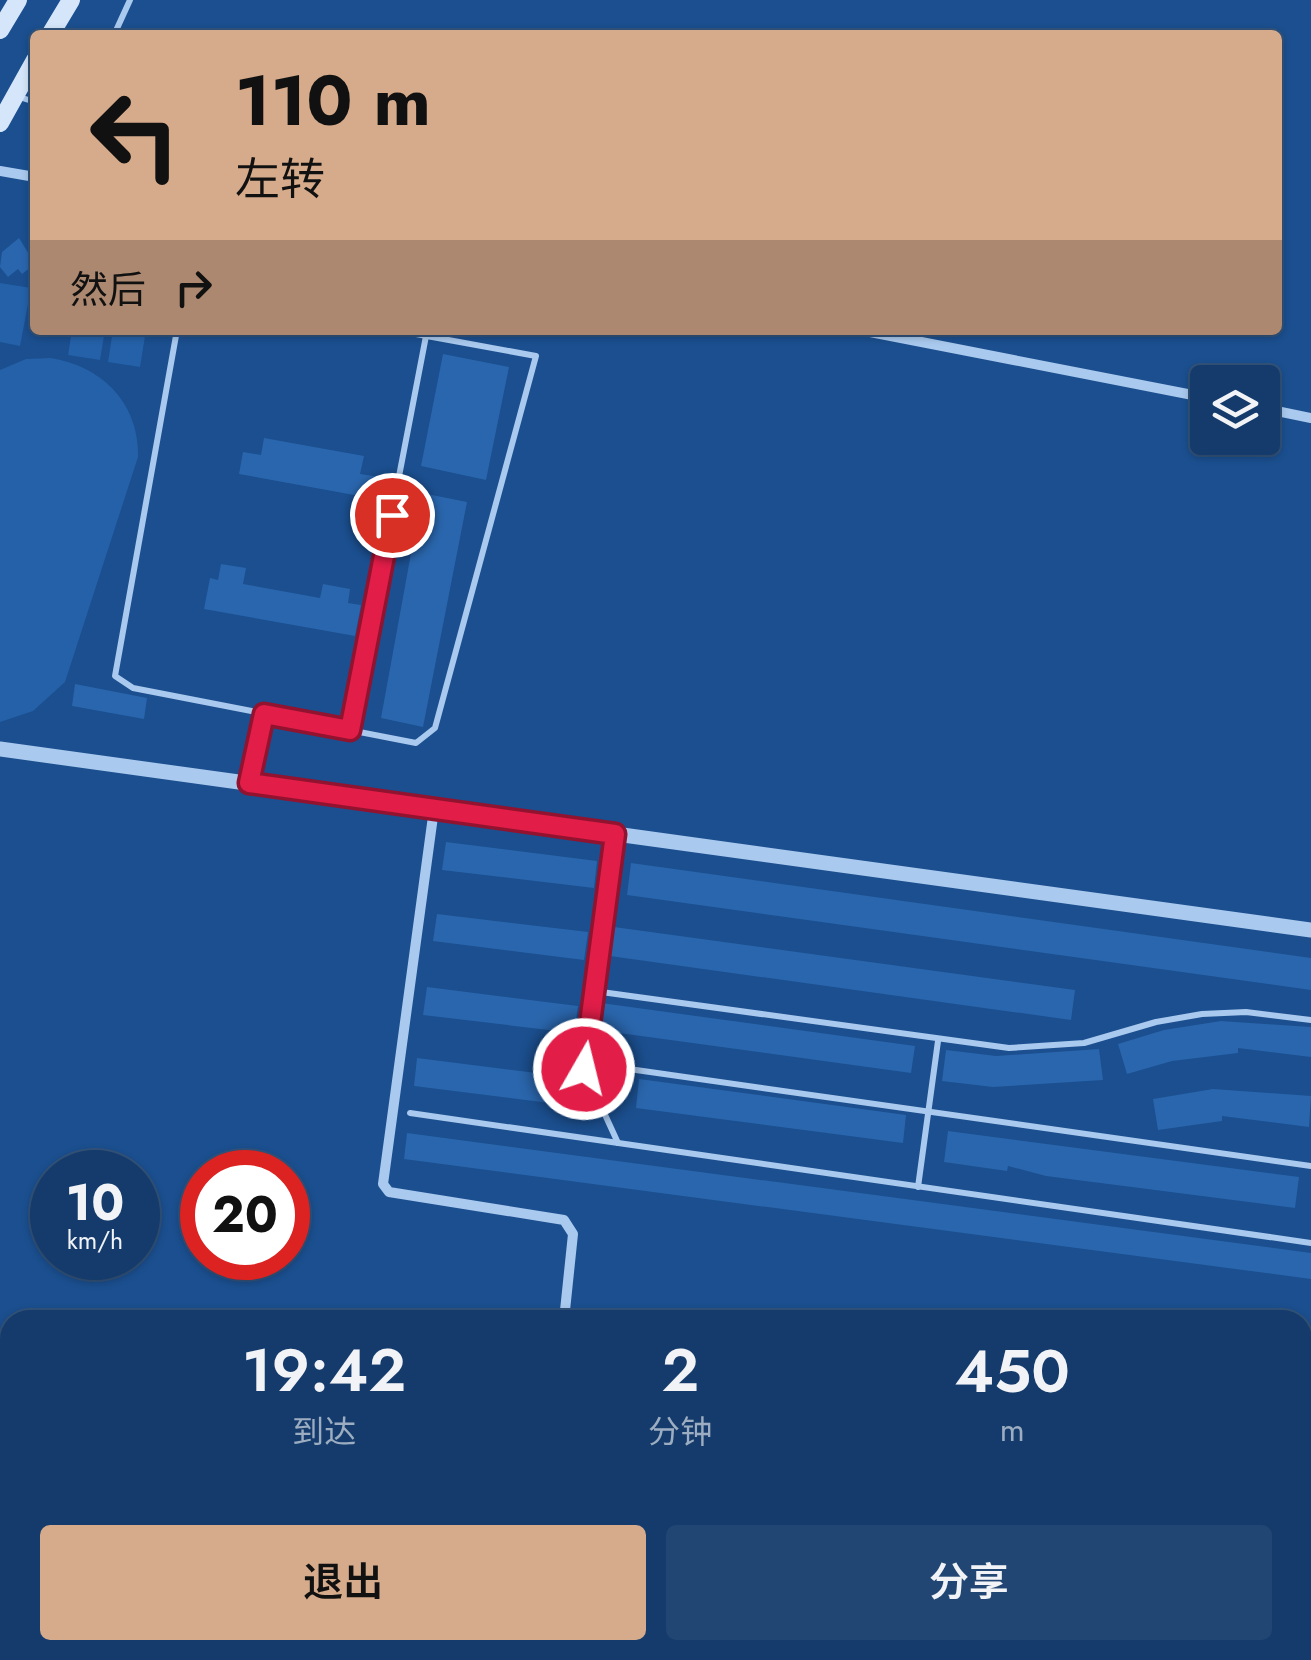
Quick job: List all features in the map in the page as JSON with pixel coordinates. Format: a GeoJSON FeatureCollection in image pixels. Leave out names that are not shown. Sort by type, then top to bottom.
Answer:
{"type":"FeatureCollection","features":[{"type":"Feature","properties":{"kind":"main road"},"geometry":{"type":"LineString","coordinates":[[0,30],[18,0]]}},
{"type":"Feature","properties":{"kind":"main road"},"geometry":{"type":"LineString","coordinates":[[53,30],[71,0]]}},
{"type":"Feature","properties":{"kind":"main road"},"geometry":{"type":"LineString","coordinates":[[0,123],[30,69]]}},
{"type":"Feature","properties":{"kind":"street"},"geometry":{"type":"LineString","coordinates":[[0,170],[30,176]]}},
{"type":"Feature","properties":{"kind":"street"},"geometry":{"type":"LineString","coordinates":[[886,335],[1190,394]]}},
{"type":"Feature","properties":{"kind":"street"},"geometry":{"type":"LineString","coordinates":[[1280,412],[1311,418]]}},
{"type":"Feature","properties":{"kind":"street"},"geometry":{"type":"LineString","coordinates":[[0,749],[1311,930]]}},
{"type":"Feature","properties":{"kind":"street"},"geometry":{"type":"LineString","coordinates":[[434,808],[383,1184],[389,1192],[564,1220],[573,1234],[565,1310]]}},
{"type":"Feature","properties":{"kind":"lane"},"geometry":{"type":"LineString","coordinates":[[116,30],[130,0]]}},
{"type":"Feature","properties":{"kind":"lane"},"geometry":{"type":"LineString","coordinates":[[15,96],[30,100]]}},
{"type":"Feature","properties":{"kind":"lane"},"geometry":{"type":"LineString","coordinates":[[176,335],[113,670],[127,687],[416,744],[435,728],[536,356],[421,335]]}},
{"type":"Feature","properties":{"kind":"lane"},"geometry":{"type":"LineString","coordinates":[[350,730],[426,336]]}},
{"type":"Feature","properties":{"kind":"lane"},"geometry":{"type":"LineString","coordinates":[[249,783],[264,714]]}},
{"type":"Feature","properties":{"kind":"lane"},"geometry":{"type":"LineString","coordinates":[[615,834],[584,1069],[618,1144]]}},
{"type":"Feature","properties":{"kind":"lane"},"geometry":{"type":"LineString","coordinates":[[594,991],[997,1048],[1058,1046],[1110,1038],[1180,1017],[1224,1012],[1311,1020]]}},
{"type":"Feature","properties":{"kind":"lane"},"geometry":{"type":"LineString","coordinates":[[918,1187],[938,1041]]}},
{"type":"Feature","properties":{"kind":"lane"},"geometry":{"type":"LineString","coordinates":[[584,1069],[629,1069],[1311,1166]]}},
{"type":"Feature","properties":{"kind":"lane"},"geometry":{"type":"LineString","coordinates":[[410,1114],[1311,1243]]}},
{"type":"Feature","properties":{"kind":"shaded area"},"geometry":{"type":"Polygon","coordinates":[[[0,283],[30,288],[20,346],[0,342],[0,283]]]}},
{"type":"Feature","properties":{"kind":"shaded area"},"geometry":{"type":"Polygon","coordinates":[[[71,335],[104,335],[100,360],[68,355],[71,335]]]}},
{"type":"Feature","properties":{"kind":"shaded area"},"geometry":{"type":"Polygon","coordinates":[[[112,335],[145,335],[140,367],[108,362],[112,335]]]}},
{"type":"Feature","properties":{"kind":"shaded area"},"geometry":{"type":"Polygon","coordinates":[[[50,358],[86,369],[114,390],[132,420],[138,457],[65,682],[33,711],[0,722],[0,370],[26,359],[50,358]]]}},
{"type":"Feature","properties":{"kind":"building"},"geometry":{"type":"Polygon","coordinates":[[[19,238],[30,256],[30,268],[22,274],[18,269],[8,277],[0,267],[2,252],[19,238]]]}},
{"type":"Feature","properties":{"kind":"building"},"geometry":{"type":"Polygon","coordinates":[[[443,354],[509,367],[486,480],[421,466],[443,354]]]}},
{"type":"Feature","properties":{"kind":"building"},"geometry":{"type":"Polygon","coordinates":[[[264,438],[364,456],[360,474],[380,477],[376,499],[239,474],[243,452],[261,455],[264,438]]]}},
{"type":"Feature","properties":{"kind":"building"},"geometry":{"type":"Polygon","coordinates":[[[422,493],[467,502],[423,727],[381,718],[422,493]]]}},
{"type":"Feature","properties":{"kind":"building"},"geometry":{"type":"Polygon","coordinates":[[[221,564],[246,568],[243,584],[320,598],[323,584],[350,589],[348,603],[361,605],[355,636],[204,609],[210,578],[218,580],[221,564]]]}},
{"type":"Feature","properties":{"kind":"building"},"geometry":{"type":"Polygon","coordinates":[[[75,684],[147,698],[144,719],[72,706],[75,684]]]}},
{"type":"Feature","properties":{"kind":"building"},"geometry":{"type":"Polygon","coordinates":[[[446,842],[597,861],[594,888],[442,870],[446,842]]]}},
{"type":"Feature","properties":{"kind":"building"},"geometry":{"type":"Polygon","coordinates":[[[631,863],[1311,958],[1311,990],[627,895],[631,863]]]}},
{"type":"Feature","properties":{"kind":"building"},"geometry":{"type":"Polygon","coordinates":[[[437,914],[588,932],[584,960],[433,941],[437,914]]]}},
{"type":"Feature","properties":{"kind":"building"},"geometry":{"type":"Polygon","coordinates":[[[614,927],[1075,990],[1071,1020],[610,956],[614,927]]]}},
{"type":"Feature","properties":{"kind":"building"},"geometry":{"type":"Polygon","coordinates":[[[427,987],[578,1006],[574,1033],[423,1015],[427,987]]]}},
{"type":"Feature","properties":{"kind":"building"},"geometry":{"type":"Polygon","coordinates":[[[601,1003],[915,1046],[911,1073],[597,1030],[601,1003]]]}},
{"type":"Feature","properties":{"kind":"building"},"geometry":{"type":"Polygon","coordinates":[[[1221,1021],[1311,1027],[1311,1057],[1238,1048],[1238,1053],[1172,1061],[1127,1074],[1118,1044],[1164,1030],[1221,1021]]]}},
{"type":"Feature","properties":{"kind":"building"},"geometry":{"type":"Polygon","coordinates":[[[1099,1049],[1103,1080],[993,1087],[942,1081],[946,1050],[996,1056],[1099,1049]]]}},
{"type":"Feature","properties":{"kind":"building"},"geometry":{"type":"Polygon","coordinates":[[[417,1058],[569,1077],[565,1105],[414,1086],[417,1058]]]}},
{"type":"Feature","properties":{"kind":"building"},"geometry":{"type":"Polygon","coordinates":[[[639,1079],[906,1115],[903,1143],[636,1108],[639,1079]]]}},
{"type":"Feature","properties":{"kind":"building"},"geometry":{"type":"Polygon","coordinates":[[[1213,1089],[1311,1096],[1309,1127],[1222,1116],[1222,1121],[1158,1130],[1153,1099],[1213,1089]]]}},
{"type":"Feature","properties":{"kind":"building"},"geometry":{"type":"Polygon","coordinates":[[[948,1131],[1299,1177],[1295,1208],[1046,1176],[1008,1166],[1007,1171],[944,1162],[948,1131]]]}},
{"type":"Feature","properties":{"kind":"building"},"geometry":{"type":"Polygon","coordinates":[[[407,1133],[1311,1253],[1311,1279],[404,1159],[407,1133]]]}},
{"type":"Feature","properties":{"kind":"route"},"geometry":{"type":"LineString","coordinates":[[392,515],[350,730],[264,714],[249,783],[615,834],[584,1069]]}}]}
